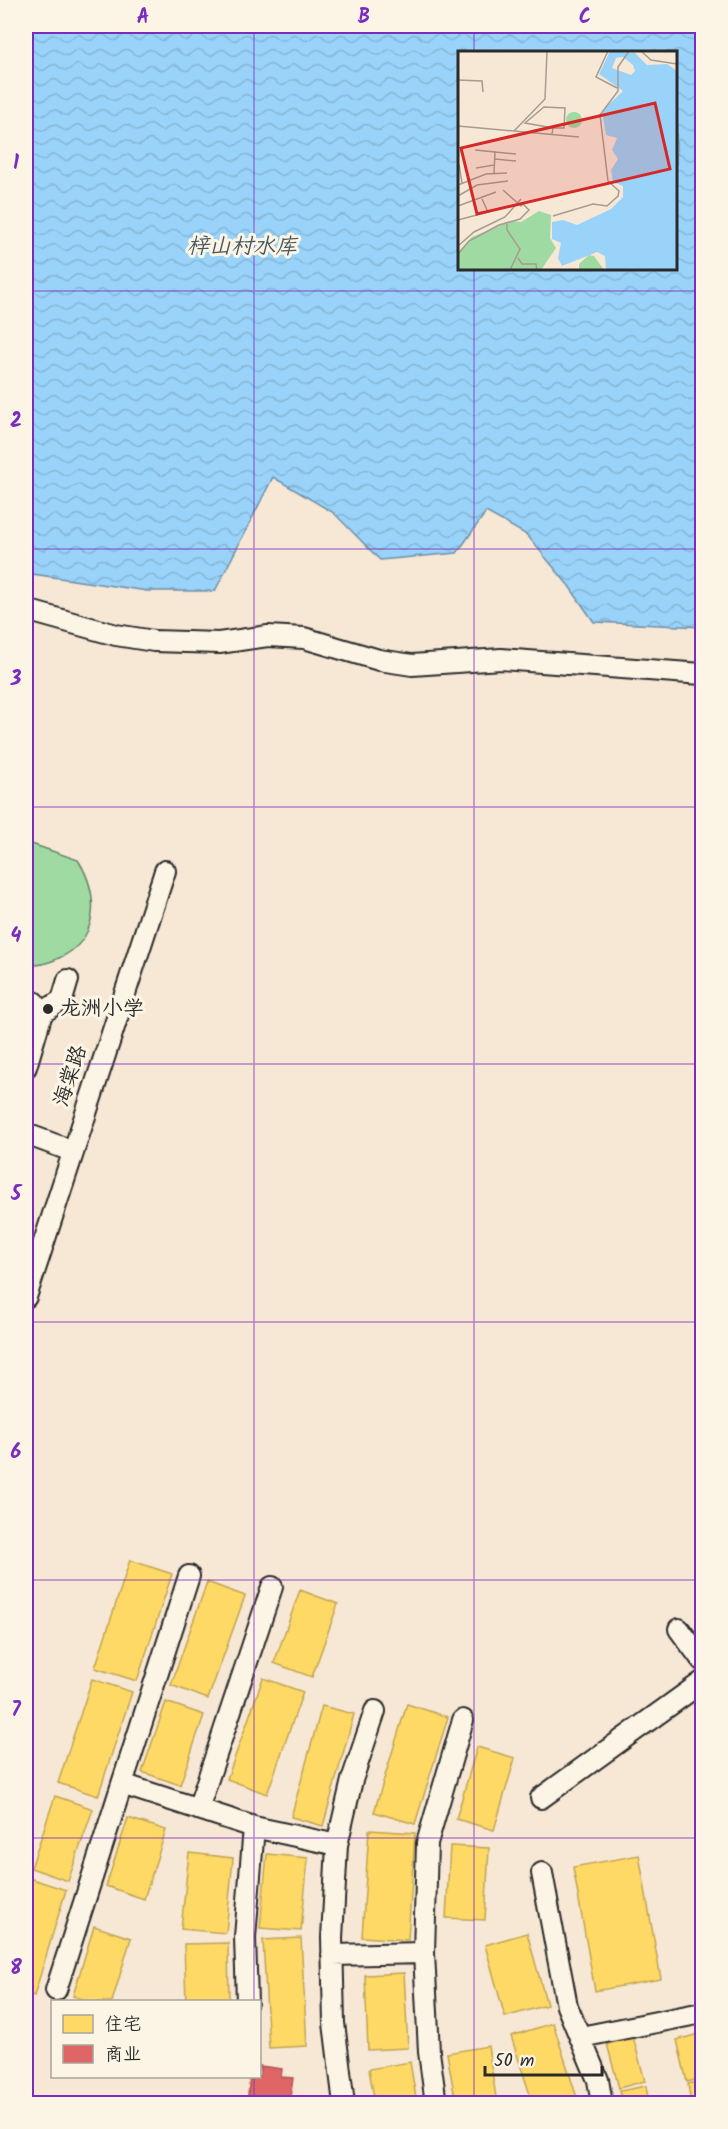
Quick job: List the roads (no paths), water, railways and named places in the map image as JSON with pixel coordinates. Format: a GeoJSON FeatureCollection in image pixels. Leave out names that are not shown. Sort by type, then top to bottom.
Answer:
{"type":"FeatureCollection","features":[{"type":"Feature","properties":{"kind":"street"},"geometry":{"type":"LineString","coordinates":[[26,610],[116,635],[154,641],[219,643],[268,636],[304,638],[379,660],[412,665],[501,659],[702,674]]}},
{"type":"Feature","properties":{"kind":"street","name":"海棠路"},"geometry":{"type":"LineString","coordinates":[[26,1297],[165,871]]}},
{"type":"Feature","properties":{"kind":"street"},"geometry":{"type":"LineString","coordinates":[[26,1067],[42,1013],[62,1000],[68,980]]}},
{"type":"Feature","properties":{"kind":"street"},"geometry":{"type":"LineString","coordinates":[[26,999],[34,1002],[42,1013]]}},
{"type":"Feature","properties":{"kind":"street"},"geometry":{"type":"LineString","coordinates":[[26,1134],[72,1151]]}},
{"type":"Feature","properties":{"kind":"street"},"geometry":{"type":"LineString","coordinates":[[56,1990],[189,1576]]}},
{"type":"Feature","properties":{"kind":"street"},"geometry":{"type":"LineString","coordinates":[[198,1809],[273,1587]]}},
{"type":"Feature","properties":{"kind":"street"},"geometry":{"type":"LineString","coordinates":[[679,1629],[702,1660]]}},
{"type":"Feature","properties":{"kind":"street"},"geometry":{"type":"LineString","coordinates":[[540,1798],[702,1682]]}},
{"type":"Feature","properties":{"kind":"street"},"geometry":{"type":"LineString","coordinates":[[344,2103],[334,2023],[332,1955],[337,1845],[352,1780],[375,1711]]}},
{"type":"Feature","properties":{"kind":"street"},"geometry":{"type":"LineString","coordinates":[[436,2103],[429,2052],[424,1953],[427,1842],[463,1720]]}},
{"type":"Feature","properties":{"kind":"street"},"geometry":{"type":"LineString","coordinates":[[122,1784],[254,1827],[337,1845]]}},
{"type":"Feature","properties":{"kind":"street"},"geometry":{"type":"LineString","coordinates":[[247,2000],[245,1937],[254,1827]]}},
{"type":"Feature","properties":{"kind":"street"},"geometry":{"type":"LineString","coordinates":[[542,1873],[567,2006],[598,2080],[602,2103]]}},
{"type":"Feature","properties":{"kind":"street"},"geometry":{"type":"LineString","coordinates":[[332,1955],[424,1953]]}},
{"type":"Feature","properties":{"kind":"street"},"geometry":{"type":"LineString","coordinates":[[581,2037],[702,2013]]}},
{"type":"Feature","properties":{"kind":"water","name":"梓山村水库"},"geometry":{"type":"Polygon","coordinates":[[[26,26],[702,26],[702,627],[594,622],[569,586],[527,535],[486,512],[457,553],[380,560],[334,513],[273,477],[215,591],[147,591],[26,573],[26,26]]]}},
{"type":"Feature","properties":{"kind":"place","name":"龙洲小学"},"geometry":{"type":"Point","coordinates":[48,1009]}}]}
